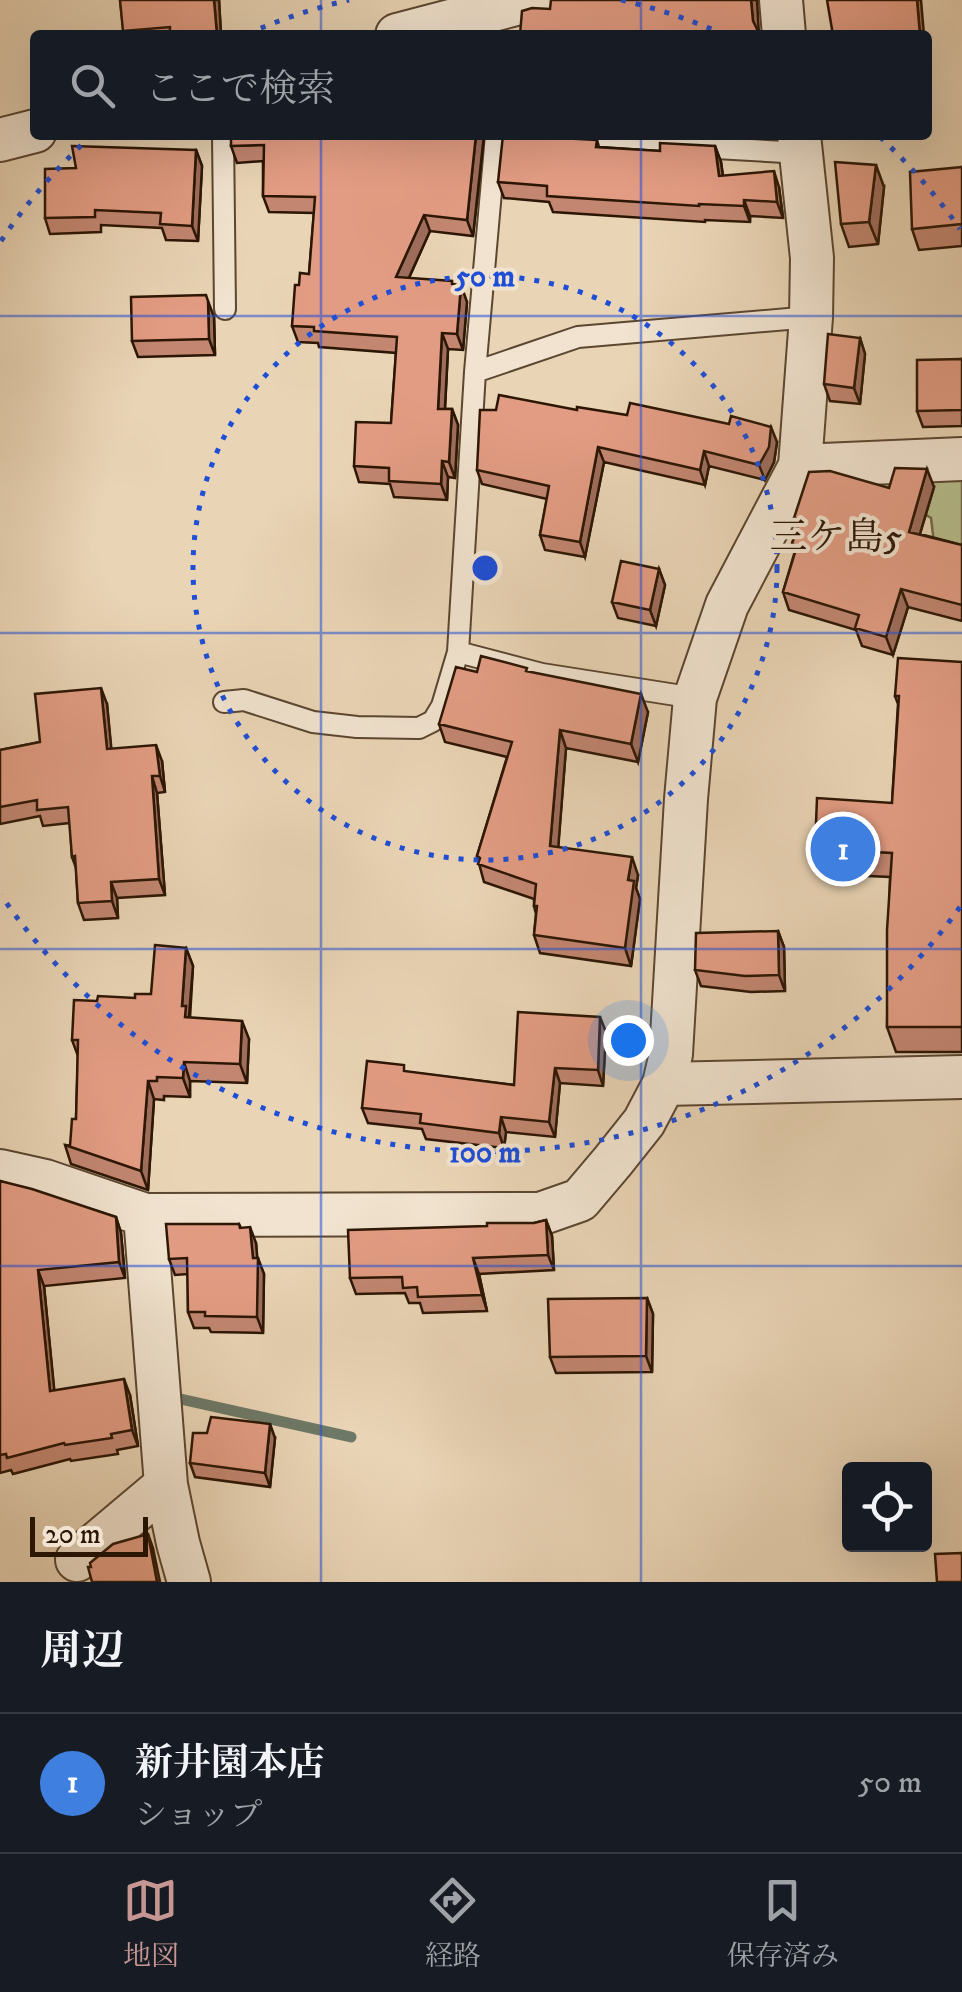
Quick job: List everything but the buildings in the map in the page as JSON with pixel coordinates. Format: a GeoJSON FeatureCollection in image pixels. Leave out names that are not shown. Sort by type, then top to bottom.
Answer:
{"type":"FeatureCollection","features":[{"type":"Feature","properties":{"kind":"street"},"geometry":{"type":"LineString","coordinates":[[781,0],[784,30]]}},
{"type":"Feature","properties":{"kind":"street"},"geometry":{"type":"LineString","coordinates":[[420,30],[515,9]]}},
{"type":"Feature","properties":{"kind":"street"},"geometry":{"type":"LineString","coordinates":[[0,140],[30,132]]}},
{"type":"Feature","properties":{"kind":"street"},"geometry":{"type":"LineString","coordinates":[[0,1170],[45,1180],[145,1215],[540,1214],[580,1200],[644,1122],[664,1084],[671,1054],[695,698],[727,605],[800,466],[812,258],[800,144]]}},
{"type":"Feature","properties":{"kind":"street"},"geometry":{"type":"LineString","coordinates":[[800,466],[962,458]]}},
{"type":"Feature","properties":{"kind":"street"},"geometry":{"type":"LineString","coordinates":[[664,1084],[962,1077]]}},
{"type":"Feature","properties":{"kind":"street"},"geometry":{"type":"LineString","coordinates":[[145,1215],[166,1485],[190,1582]]}},
{"type":"Feature","properties":{"kind":"street"},"geometry":{"type":"LineString","coordinates":[[77,1560],[166,1485]]}},
{"type":"Feature","properties":{"kind":"lane"},"geometry":{"type":"LineString","coordinates":[[223,140],[225,308]]}},
{"type":"Feature","properties":{"kind":"lane"},"geometry":{"type":"LineString","coordinates":[[224,702],[244,700],[313,722],[358,728],[419,728],[432,721],[442,706],[458,652],[475,372],[503,140]]}},
{"type":"Feature","properties":{"kind":"lane"},"geometry":{"type":"LineString","coordinates":[[603,140],[800,144]]}},
{"type":"Feature","properties":{"kind":"lane"},"geometry":{"type":"LineString","coordinates":[[475,372],[578,337],[811,317]]}},
{"type":"Feature","properties":{"kind":"lane"},"geometry":{"type":"LineString","coordinates":[[458,652],[542,674],[695,698]]}},
{"type":"Feature","properties":{"kind":"green space"},"geometry":{"type":"Polygon","coordinates":[[[962,467],[962,557],[934,543],[931,518],[891,494],[803,489],[962,467]]]}},
{"type":"Feature","properties":{"kind":"waterway"},"geometry":{"type":"LineString","coordinates":[[167,1396],[351,1437]]}},
{"type":"Feature","properties":{"kind":"place","name":"新井園本店"},"geometry":{"type":"Point","coordinates":[843,849]}},
{"type":"Feature","properties":{"kind":"district","name":"三ケ島5"},"geometry":{"type":"Point","coordinates":[836,536]}}]}
